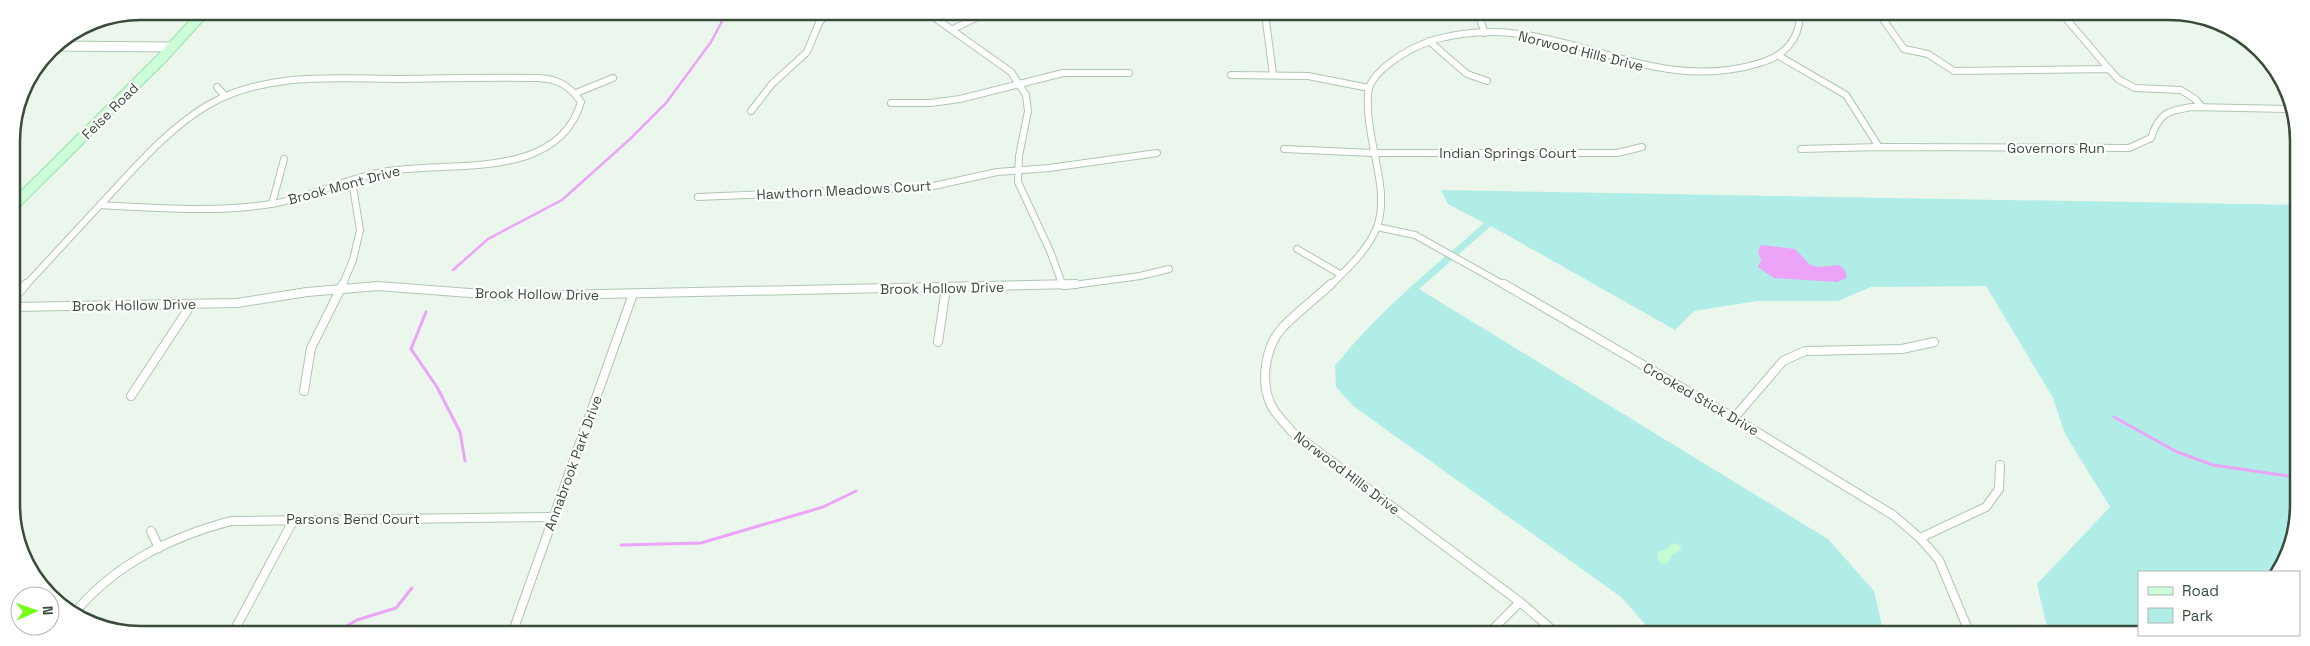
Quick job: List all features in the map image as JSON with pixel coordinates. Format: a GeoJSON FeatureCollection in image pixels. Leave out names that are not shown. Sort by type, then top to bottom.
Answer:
{"type":"FeatureCollection","features":[{"type":"Feature","properties":{"kind":"main road","name":"Feise Road"},"geometry":{"type":"LineString","coordinates":[[20,199],[197,20]]}},
{"type":"Feature","properties":{"kind":"street"},"geometry":{"type":"LineString","coordinates":[[751,111],[772,84],[807,52],[821,20]]}},
{"type":"Feature","properties":{"kind":"street"},"geometry":{"type":"LineString","coordinates":[[939,20],[1011,72],[1026,94],[1028,111],[1018,170],[1022,192],[1050,251],[1063,286]]}},
{"type":"Feature","properties":{"kind":"street"},"geometry":{"type":"LineString","coordinates":[[953,29],[972,20]]}},
{"type":"Feature","properties":{"kind":"street"},"geometry":{"type":"LineString","coordinates":[[1266,20],[1273,74]]}},
{"type":"Feature","properties":{"kind":"street"},"geometry":{"type":"LineString","coordinates":[[1480,20],[1485,32]]}},
{"type":"Feature","properties":{"kind":"street","name":"Norwood Hills Drive"},"geometry":{"type":"LineString","coordinates":[[1548,626],[1520,602],[1292,432],[1269,401],[1266,365],[1271,345],[1281,329],[1365,250],[1376,227],[1380,194],[1367,114],[1369,88],[1389,64],[1428,41],[1485,32],[1532,36],[1643,67],[1688,74],[1745,69],[1779,56],[1795,40],[1800,27],[1800,20]]}},
{"type":"Feature","properties":{"kind":"street"},"geometry":{"type":"LineString","coordinates":[[1884,20],[1904,49],[1910,52],[1928,54],[1954,71],[2110,69]]}},
{"type":"Feature","properties":{"kind":"street"},"geometry":{"type":"LineString","coordinates":[[2066,20],[2118,79],[2135,88],[2181,90],[2195,99],[2202,108]]}},
{"type":"Feature","properties":{"kind":"street"},"geometry":{"type":"LineString","coordinates":[[1428,41],[1467,74],[1487,81]]}},
{"type":"Feature","properties":{"kind":"street"},"geometry":{"type":"LineString","coordinates":[[66,46],[172,47]]}},
{"type":"Feature","properties":{"kind":"street"},"geometry":{"type":"LineString","coordinates":[[1779,56],[1846,95],[1879,147]]}},
{"type":"Feature","properties":{"kind":"street"},"geometry":{"type":"LineString","coordinates":[[891,103],[930,103],[960,100],[1063,73],[1129,73]]}},
{"type":"Feature","properties":{"kind":"street"},"geometry":{"type":"LineString","coordinates":[[1231,75],[1273,74],[1308,76],[1369,88]]}},
{"type":"Feature","properties":{"kind":"street"},"geometry":{"type":"LineString","coordinates":[[20,291],[162,140],[196,112],[225,96],[266,84],[296,79],[544,78],[568,85],[576,93],[613,78]]}},
{"type":"Feature","properties":{"kind":"street"},"geometry":{"type":"LineString","coordinates":[[217,87],[225,96]]}},
{"type":"Feature","properties":{"kind":"street","name":"Brook Mont Drive"},"geometry":{"type":"LineString","coordinates":[[100,205],[201,207],[272,204],[352,181],[404,169],[497,163],[541,150],[556,143],[578,117],[581,102],[576,93]]}},
{"type":"Feature","properties":{"kind":"street","name":"Governors Run"},"geometry":{"type":"LineString","coordinates":[[1801,149],[1879,147],[2129,148],[2151,138],[2155,123],[2164,113],[2177,109],[2286,109]]}},
{"type":"Feature","properties":{"kind":"street","name":"Indian Springs Court"},"geometry":{"type":"LineString","coordinates":[[1284,149],[1373,153],[1617,153],[1642,147]]}},
{"type":"Feature","properties":{"kind":"street","name":"Hawthorn Meadows Court"},"geometry":{"type":"LineString","coordinates":[[698,197],[929,187],[997,172],[1157,154]]}},
{"type":"Feature","properties":{"kind":"street"},"geometry":{"type":"LineString","coordinates":[[272,204],[284,159]]}},
{"type":"Feature","properties":{"kind":"street"},"geometry":{"type":"LineString","coordinates":[[304,391],[305,370],[312,344],[342,289],[356,256],[360,227],[352,181]]}},
{"type":"Feature","properties":{"kind":"street","name":"Crooked Stick Drive"},"geometry":{"type":"LineString","coordinates":[[1376,227],[1415,235],[1434,244],[1734,418],[1893,515],[1920,538],[1939,560],[1967,626]]}},
{"type":"Feature","properties":{"kind":"street"},"geometry":{"type":"LineString","coordinates":[[1297,249],[1340,274]]}},
{"type":"Feature","properties":{"kind":"street","name":"Brook Hollow Drive"},"geometry":{"type":"LineString","coordinates":[[20,307],[237,304],[342,289],[404,287],[510,296],[1063,286],[1140,276],[1169,269]]}},
{"type":"Feature","properties":{"kind":"street"},"geometry":{"type":"LineString","coordinates":[[938,342],[946,288]]}},
{"type":"Feature","properties":{"kind":"street","name":"Annabrook Park Drive"},"geometry":{"type":"LineString","coordinates":[[515,626],[633,294]]}},
{"type":"Feature","properties":{"kind":"street"},"geometry":{"type":"LineString","coordinates":[[130,396],[191,305]]}},
{"type":"Feature","properties":{"kind":"street"},"geometry":{"type":"LineString","coordinates":[[1734,418],[1783,361],[1793,355],[1805,351],[1902,349],[1934,342]]}},
{"type":"Feature","properties":{"kind":"street"},"geometry":{"type":"LineString","coordinates":[[1920,538],[1986,507],[1999,489],[2000,465]]}},
{"type":"Feature","properties":{"kind":"street","name":"Parsons Bend Court"},"geometry":{"type":"LineString","coordinates":[[78,609],[107,580],[159,548],[187,534],[231,521],[553,517]]}},
{"type":"Feature","properties":{"kind":"street"},"geometry":{"type":"LineString","coordinates":[[237,626],[294,519]]}},
{"type":"Feature","properties":{"kind":"street"},"geometry":{"type":"LineString","coordinates":[[151,531],[159,548]]}},
{"type":"Feature","properties":{"kind":"street"},"geometry":{"type":"LineString","coordinates":[[1496,626],[1520,602]]}},
{"type":"Feature","properties":{"kind":"green space"},"geometry":{"type":"Polygon","coordinates":[[[1441,190],[2290,205],[2290,505],[2289,521],[2281,551],[2271,571],[2138,571],[2138,626],[2047,626],[2037,584],[2110,507],[2065,434],[2053,398],[1986,286],[1871,287],[1838,301],[1757,301],[1694,311],[1675,330],[1491,226],[1419,289],[1828,539],[1874,591],[1882,626],[1647,626],[1621,597],[1353,406],[1336,387],[1335,366],[1351,346],[1406,291],[1484,223],[1448,204],[1441,190]]]}},
{"type":"Feature","properties":{"kind":"sand"},"geometry":{"type":"Polygon","coordinates":[[[1673,543],[1680,545],[1681,550],[1673,554],[1667,563],[1662,564],[1657,558],[1658,552],[1667,549],[1673,543]]]}},
{"type":"Feature","properties":{"kind":"shaded area"},"geometry":{"type":"Polygon","coordinates":[[[1761,245],[1795,249],[1810,265],[1820,267],[1839,265],[1845,270],[1847,278],[1837,282],[1774,278],[1758,267],[1761,260],[1758,251],[1761,245]]]}},
{"type":"Feature","properties":{"kind":"waterway"},"geometry":{"type":"LineString","coordinates":[[453,270],[488,239],[562,200],[630,139],[666,103],[711,42],[723,20]]}},
{"type":"Feature","properties":{"kind":"waterway"},"geometry":{"type":"LineString","coordinates":[[426,312],[411,349],[437,387],[460,432],[465,461]]}},
{"type":"Feature","properties":{"kind":"waterway"},"geometry":{"type":"LineString","coordinates":[[2114,417],[2177,452],[2213,465],[2290,476]]}},
{"type":"Feature","properties":{"kind":"waterway"},"geometry":{"type":"LineString","coordinates":[[621,545],[701,543],[823,507],[856,491]]}},
{"type":"Feature","properties":{"kind":"waterway"},"geometry":{"type":"LineString","coordinates":[[347,626],[357,620],[396,608],[412,588]]}}]}
